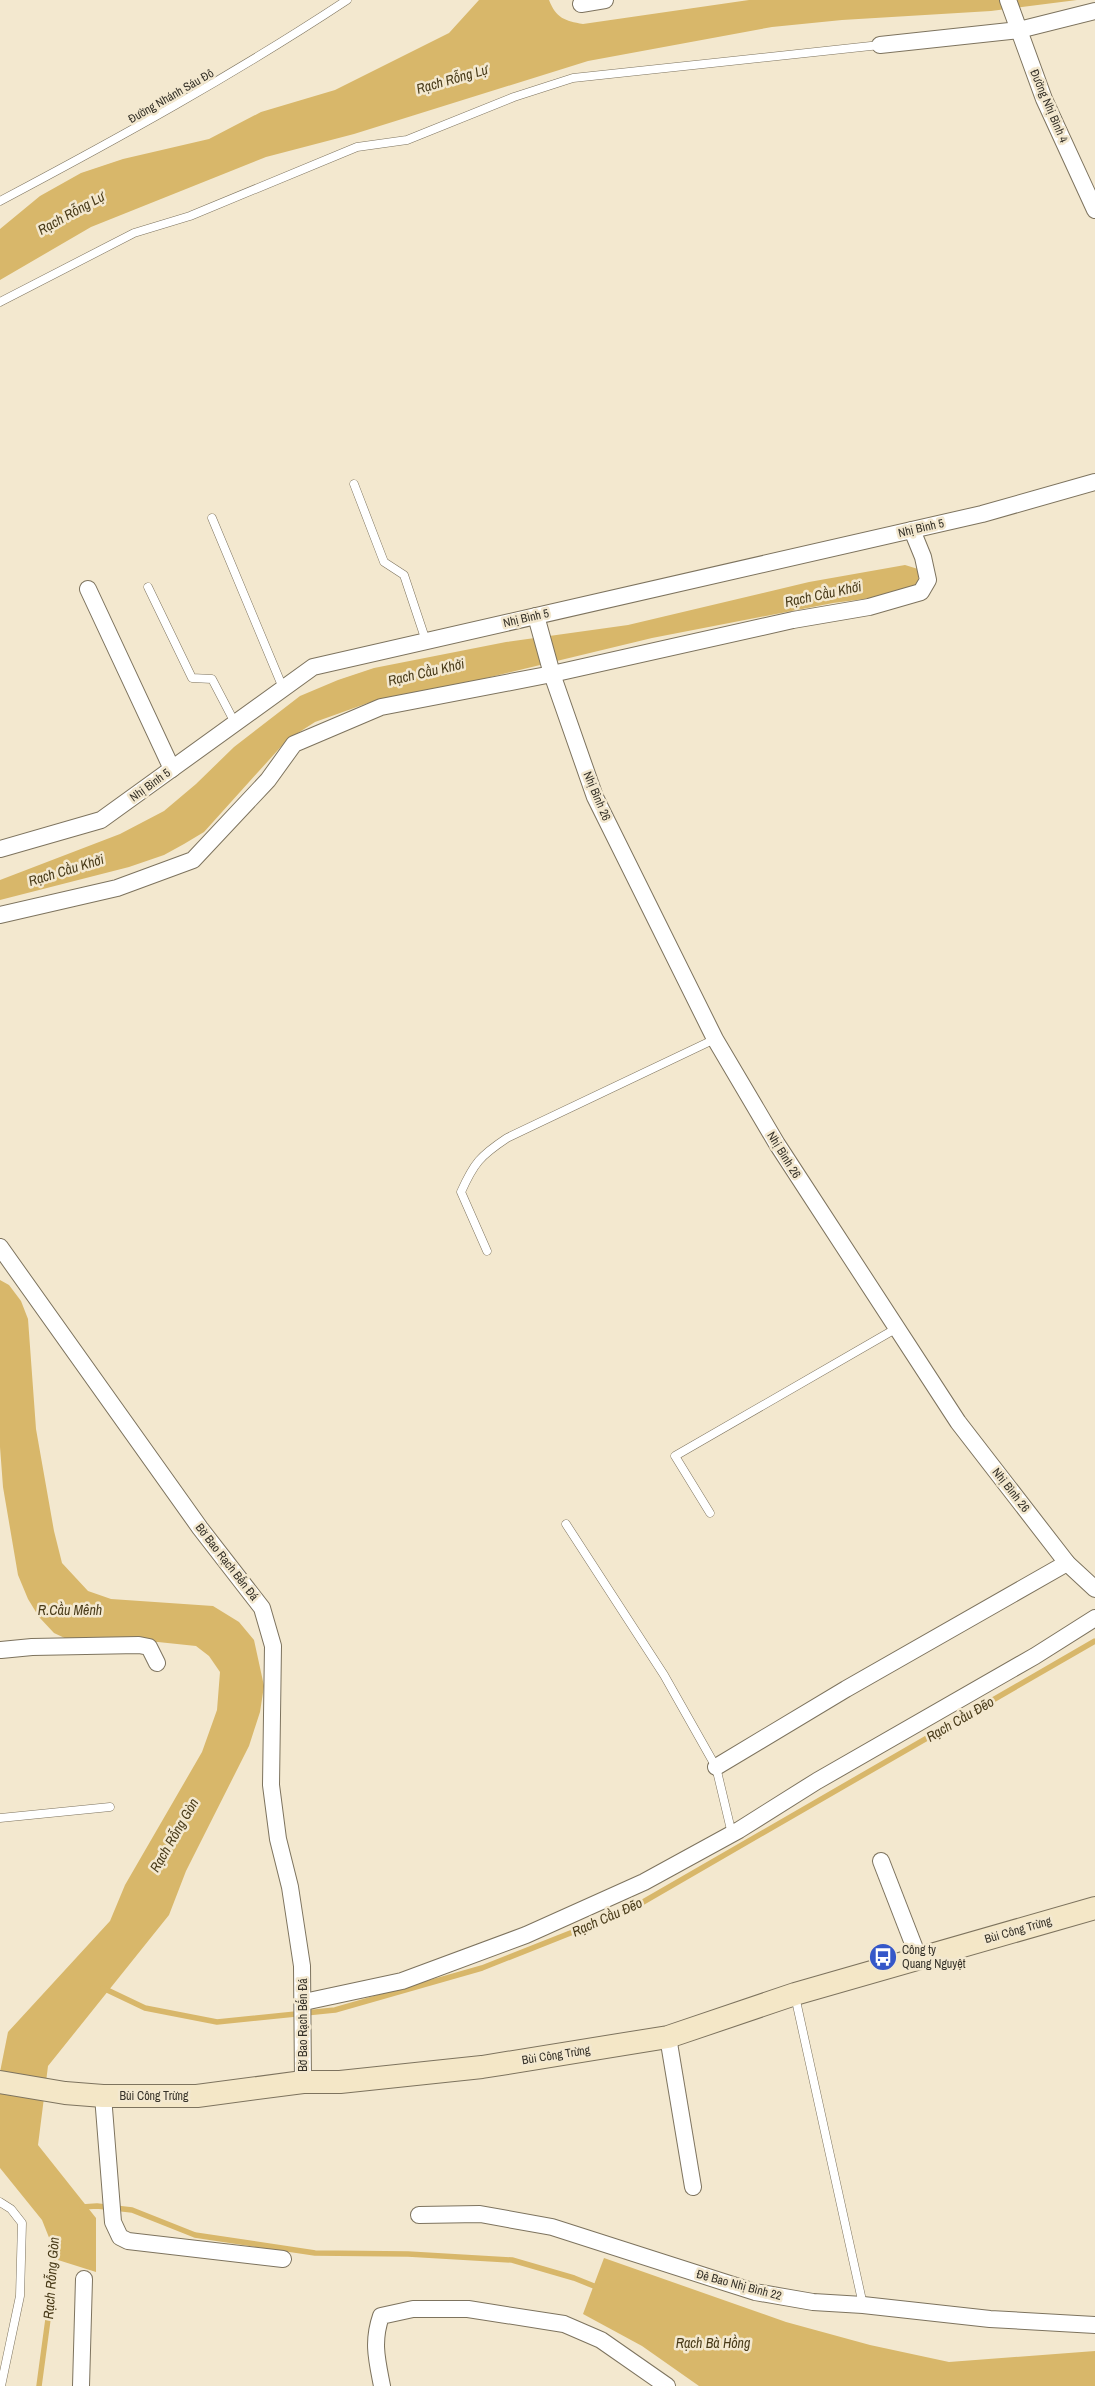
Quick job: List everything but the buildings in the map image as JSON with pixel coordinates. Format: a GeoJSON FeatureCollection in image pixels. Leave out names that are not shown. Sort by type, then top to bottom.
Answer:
{"type":"FeatureCollection","features":[{"type":"Feature","properties":{"kind":"street"},"geometry":{"type":"LineString","coordinates":[[581,4],[605,0]]}},
{"type":"Feature","properties":{"kind":"street","name":"Đường Nhị Bình 4"},"geometry":{"type":"LineString","coordinates":[[1010,5],[1044,99],[1095,210]]}},
{"type":"Feature","properties":{"kind":"street"},"geometry":{"type":"LineString","coordinates":[[880,45],[1019,30],[1095,11]]}},
{"type":"Feature","properties":{"kind":"street","name":"Nhị Bình 5"},"geometry":{"type":"LineString","coordinates":[[0,848],[101,820],[313,667],[426,641],[538,623],[982,514],[1095,482]]}},
{"type":"Feature","properties":{"kind":"street"},"geometry":{"type":"LineString","coordinates":[[0,915],[117,888],[193,860],[268,780],[294,744],[381,707],[793,620],[869,607],[921,592],[928,580],[923,557],[912,530]]}},
{"type":"Feature","properties":{"kind":"street"},"geometry":{"type":"LineString","coordinates":[[88,589],[172,769]]}},
{"type":"Feature","properties":{"kind":"street","name":"Nhị Bình 26"},"geometry":{"type":"LineString","coordinates":[[538,623],[551,671],[595,797],[715,1039],[777,1144],[958,1422],[1067,1563],[1095,1589]]}},
{"type":"Feature","properties":{"kind":"street","name":"Bờ Bao Rạch Bến Đá"},"geometry":{"type":"LineString","coordinates":[[0,1247],[200,1528],[262,1608],[272,1646],[271,1784],[278,1839],[290,1887],[302,1966],[304,2006],[301,2044],[303,2082]]}},
{"type":"Feature","properties":{"kind":"street"},"geometry":{"type":"LineString","coordinates":[[716,1767],[846,1689],[1067,1563]]}},
{"type":"Feature","properties":{"kind":"street"},"geometry":{"type":"LineString","coordinates":[[304,2006],[402,1981],[526,1935],[644,1882],[732,1834],[817,1781],[1036,1656],[1095,1618]]}},
{"type":"Feature","properties":{"kind":"street"},"geometry":{"type":"LineString","coordinates":[[0,1648],[139,1645],[149,1647],[157,1663]]}},
{"type":"Feature","properties":{"kind":"street"},"geometry":{"type":"LineString","coordinates":[[881,1861],[918,1958]]}},
{"type":"Feature","properties":{"kind":"street","name":"Bùi Công Trừng"},"geometry":{"type":"LineString","coordinates":[[0,2082],[66,2093],[103,2096],[197,2096],[303,2082],[340,2082],[482,2067],[668,2037],[795,1994],[1095,1908]]}},
{"type":"Feature","properties":{"kind":"street"},"geometry":{"type":"LineString","coordinates":[[668,2037],[693,2187]]}},
{"type":"Feature","properties":{"kind":"street"},"geometry":{"type":"LineString","coordinates":[[103,2096],[113,2222],[120,2237],[128,2241],[282,2259]]}},
{"type":"Feature","properties":{"kind":"street","name":"Đê Bao Nhị Bình 22"},"geometry":{"type":"LineString","coordinates":[[419,2216],[480,2214],[552,2228],[755,2292],[813,2302],[863,2305],[990,2319],[1095,2325]]}},
{"type":"Feature","properties":{"kind":"street"},"geometry":{"type":"LineString","coordinates":[[81,2386],[84,2279]]}},
{"type":"Feature","properties":{"kind":"street"},"geometry":{"type":"LineString","coordinates":[[382,2386],[376,2354],[375,2333],[381,2316],[413,2309],[468,2309],[564,2324],[601,2340],[667,2386]]}},
{"type":"Feature","properties":{"kind":"lane","name":"Đường Nhánh Sáu Đô"},"geometry":{"type":"LineString","coordinates":[[0,200],[186,100],[274,48],[347,0]]}},
{"type":"Feature","properties":{"kind":"lane"},"geometry":{"type":"LineString","coordinates":[[0,302],[134,233],[190,216],[263,184],[357,147],[407,140],[514,97],[573,78],[880,45]]}},
{"type":"Feature","properties":{"kind":"lane"},"geometry":{"type":"LineString","coordinates":[[354,484],[384,562],[404,575],[426,641]]}},
{"type":"Feature","properties":{"kind":"lane"},"geometry":{"type":"LineString","coordinates":[[212,518],[283,688]]}},
{"type":"Feature","properties":{"kind":"lane"},"geometry":{"type":"LineString","coordinates":[[148,588],[192,678],[212,679],[235,723]]}},
{"type":"Feature","properties":{"kind":"lane"},"geometry":{"type":"LineString","coordinates":[[487,1251],[461,1192],[470,1171],[483,1154],[507,1138],[715,1039]]}},
{"type":"Feature","properties":{"kind":"lane"},"geometry":{"type":"LineString","coordinates":[[710,1512],[675,1456],[897,1328]]}},
{"type":"Feature","properties":{"kind":"lane"},"geometry":{"type":"LineString","coordinates":[[566,1524],[664,1674],[716,1767],[732,1834]]}},
{"type":"Feature","properties":{"kind":"lane"},"geometry":{"type":"LineString","coordinates":[[0,1818],[110,1807]]}},
{"type":"Feature","properties":{"kind":"lane"},"geometry":{"type":"LineString","coordinates":[[795,1994],[863,2305]]}},
{"type":"Feature","properties":{"kind":"lane"},"geometry":{"type":"LineString","coordinates":[[0,2202],[11,2209],[22,2223],[20,2296],[1,2386]]}},
{"type":"Feature","properties":{"kind":"water","name":"Rạch Rỗng Lự"},"geometry":{"type":"Polygon","coordinates":[[[479,0],[549,0],[555,11],[562,18],[583,24],[749,0],[1077,0],[991,11],[842,20],[772,27],[588,61],[354,134],[266,157],[91,227],[0,280],[0,229],[40,196],[81,173],[123,159],[209,139],[261,112],[335,90],[449,33],[479,0]]]}},
{"type":"Feature","properties":{"kind":"water","name":"Rạch Cầu Khởi"},"geometry":{"type":"Polygon","coordinates":[[[905,565],[918,569],[919,588],[911,593],[833,603],[652,638],[478,680],[368,703],[315,722],[287,740],[204,832],[184,844],[164,855],[129,867],[0,900],[0,880],[120,834],[164,811],[196,784],[234,747],[300,696],[338,680],[374,668],[506,642],[628,625],[809,582],[905,565]]]}},
{"type":"Feature","properties":{"kind":"water","name":"R.Cầu Mênh"},"geometry":{"type":"Polygon","coordinates":[[[0,1280],[9,1285],[21,1301],[28,1319],[36,1429],[54,1531],[62,1563],[88,1591],[111,1599],[213,1606],[239,1622],[254,1640],[264,1686],[260,1712],[249,1746],[186,1871],[169,1915],[48,2066],[38,2145],[96,2218],[96,2272],[58,2260],[42,2220],[0,2168],[0,2072],[8,2032],[110,1921],[125,1885],[202,1752],[217,1710],[220,1672],[209,1656],[196,1646],[158,1642],[71,1641],[54,1633],[39,1617],[28,1599],[18,1575],[3,1487],[0,1447],[0,1280]]]}},
{"type":"Feature","properties":{"kind":"water","name":"Rạch Bà Hồng"},"geometry":{"type":"Polygon","coordinates":[[[604,2258],[786,2322],[870,2345],[949,2362],[1095,2351],[1095,2386],[699,2386],[642,2346],[583,2314],[604,2258]]]}},
{"type":"Feature","properties":{"kind":"waterway","name":"Rạch Cầu Đẽo"},"geometry":{"type":"LineString","coordinates":[[103,1988],[145,2008],[217,2022],[335,2010],[482,1968],[631,1909],[1095,1641]]}},
{"type":"Feature","properties":{"kind":"waterway"},"geometry":{"type":"LineString","coordinates":[[82,2207],[97,2206],[132,2210],[195,2235],[315,2253],[408,2254],[512,2260],[574,2278],[599,2288]]}},
{"type":"Feature","properties":{"kind":"waterway","name":"Rạch Rỗng Gòn"},"geometry":{"type":"LineString","coordinates":[[39,2386],[51,2297],[54,2241]]}},
{"type":"Feature","properties":{"kind":"place","name":"Công ty Quang Nguyệt"},"geometry":{"type":"Point","coordinates":[883,1957]}}]}
